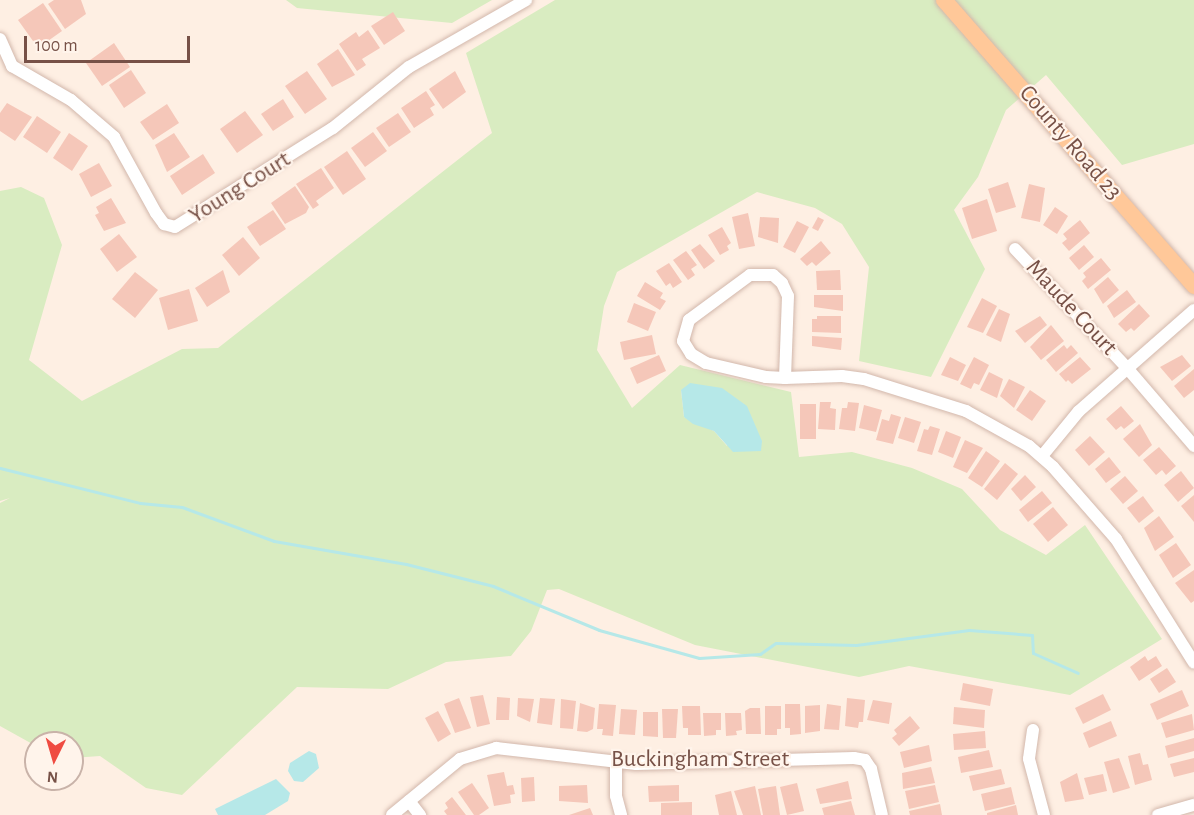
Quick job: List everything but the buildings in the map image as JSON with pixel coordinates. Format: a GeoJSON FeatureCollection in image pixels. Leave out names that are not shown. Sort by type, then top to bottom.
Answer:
{"type":"FeatureCollection","features":[{"type":"Feature","properties":{"kind":"main road","name":"County Road 23"},"geometry":{"type":"LineString","coordinates":[[944,0],[1194,286]]}},
{"type":"Feature","properties":{"kind":"street","name":"Young Court"},"geometry":{"type":"LineString","coordinates":[[0,39],[12,66],[71,100],[99,121],[126,155],[156,213],[164,224],[175,227],[333,128],[417,62],[526,0]]}},
{"type":"Feature","properties":{"kind":"street","name":"Maude Court"},"geometry":{"type":"LineString","coordinates":[[1015,249],[1127,368],[1194,446]]}},
{"type":"Feature","properties":{"kind":"street"},"geometry":{"type":"LineString","coordinates":[[785,378],[788,296],[782,283],[773,275],[750,275],[689,320],[683,340],[691,354],[706,363],[785,378],[842,376],[917,395],[983,419],[1042,456],[1116,539],[1194,663]]}},
{"type":"Feature","properties":{"kind":"street"},"geometry":{"type":"LineString","coordinates":[[1042,456],[1079,411],[1194,310]]}},
{"type":"Feature","properties":{"kind":"street"},"geometry":{"type":"LineString","coordinates":[[1033,730],[1029,759],[1044,815]]}},
{"type":"Feature","properties":{"kind":"street","name":"Buckingham Street"},"geometry":{"type":"LineString","coordinates":[[392,815],[460,759],[496,748],[616,763],[854,758],[865,760],[871,770],[882,815]]}},
{"type":"Feature","properties":{"kind":"street"},"geometry":{"type":"LineString","coordinates":[[616,763],[616,796],[621,815]]}},
{"type":"Feature","properties":{"kind":"street"},"geometry":{"type":"LineString","coordinates":[[409,801],[420,815]]}},
{"type":"Feature","properties":{"kind":"street"},"geometry":{"type":"LineString","coordinates":[[1158,815],[1194,806]]}},
{"type":"Feature","properties":{"kind":"green space"},"geometry":{"type":"Polygon","coordinates":[[[286,0],[492,0],[452,23],[297,8],[286,0]]]}},
{"type":"Feature","properties":{"kind":"green space"},"geometry":{"type":"Polygon","coordinates":[[[555,0],[1194,0],[1194,144],[1122,165],[1046,75],[1006,110],[978,177],[954,210],[985,269],[931,377],[859,361],[869,267],[842,224],[815,208],[757,192],[617,272],[604,306],[597,350],[632,408],[680,365],[791,392],[799,457],[852,452],[912,468],[962,489],[1000,530],[1046,555],[1085,525],[1162,639],[1070,695],[909,666],[859,677],[695,645],[559,589],[547,590],[531,631],[511,656],[446,662],[388,689],[297,687],[182,795],[146,788],[100,756],[84,757],[84,731],[24,731],[24,739],[0,726],[0,503],[10,498],[0,501],[0,191],[21,187],[44,198],[62,245],[29,360],[82,401],[182,349],[218,348],[492,133],[466,53],[555,0]],[[681,390],[684,417],[714,431],[727,446],[744,404],[681,390]]]}},
{"type":"Feature","properties":{"kind":"water"},"geometry":{"type":"Polygon","coordinates":[[[690,383],[722,388],[747,406],[762,441],[761,451],[733,452],[714,431],[693,424],[684,417],[681,390],[690,383]]]}},
{"type":"Feature","properties":{"kind":"water"},"geometry":{"type":"Polygon","coordinates":[[[309,751],[316,754],[319,768],[303,782],[294,781],[288,771],[290,763],[309,751]]]}},
{"type":"Feature","properties":{"kind":"water"},"geometry":{"type":"Polygon","coordinates":[[[276,779],[290,793],[288,801],[265,815],[218,815],[215,809],[276,779]]]}},
{"type":"Feature","properties":{"kind":"waterway"},"geometry":{"type":"LineString","coordinates":[[0,468],[140,503],[182,507],[274,541],[406,564],[493,586],[599,630],[699,658],[760,654],[776,643],[856,645],[969,630],[1032,635],[1033,653],[1078,673]]}}]}
